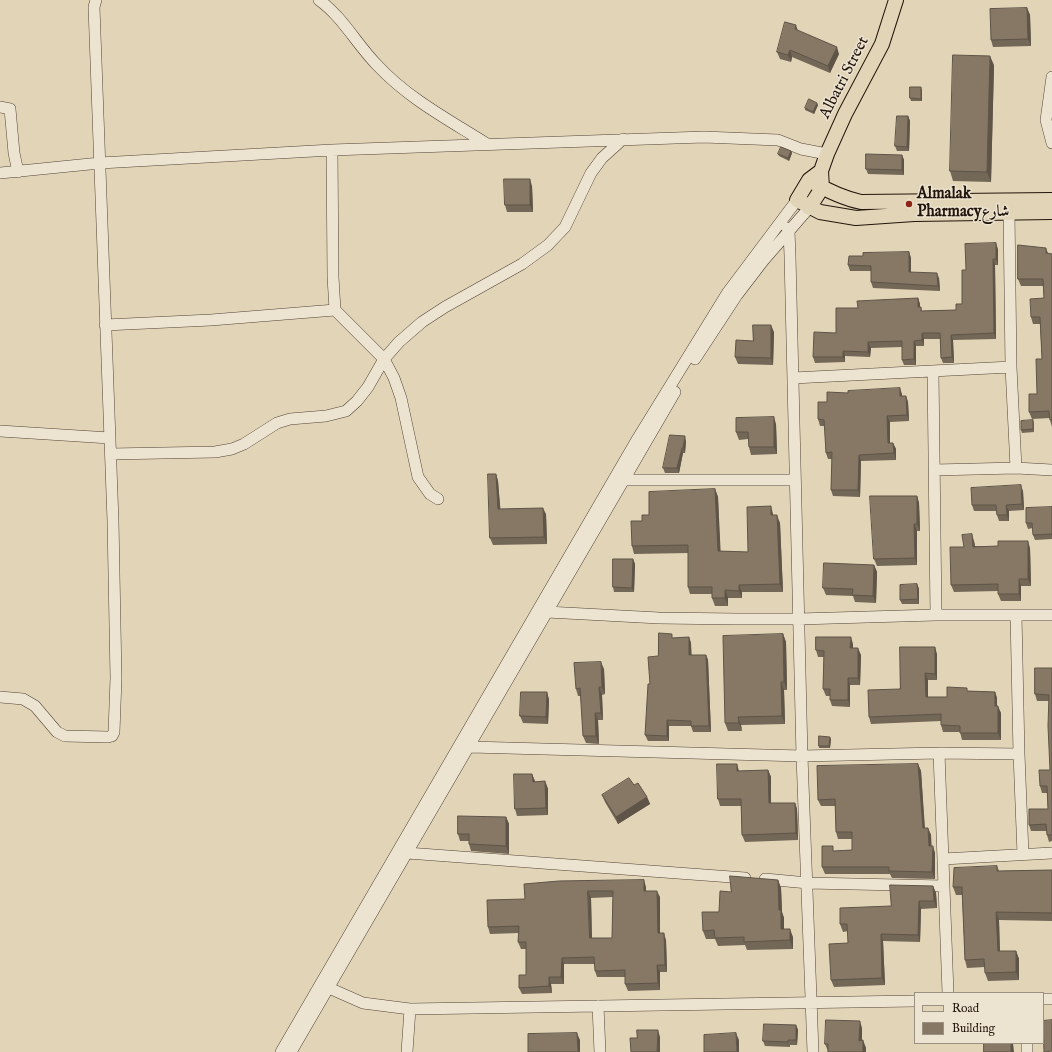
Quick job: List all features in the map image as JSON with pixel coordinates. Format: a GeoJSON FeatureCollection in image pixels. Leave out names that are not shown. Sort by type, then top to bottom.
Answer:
{"type":"FeatureCollection","features":[{"type":"Feature","properties":{"kind":"main road","name":"Albatri Street"},"geometry":{"type":"LineString","coordinates":[[821,170],[845,114],[882,44],[896,0]]}},
{"type":"Feature","properties":{"kind":"main road"},"geometry":{"type":"LineString","coordinates":[[821,170],[808,180],[796,200],[809,208],[835,216],[856,218],[1009,212],[1052,212]]}},
{"type":"Feature","properties":{"kind":"main road"},"geometry":{"type":"LineString","coordinates":[[809,208],[822,188],[821,170]]}},
{"type":"Feature","properties":{"kind":"main road"},"geometry":{"type":"LineString","coordinates":[[808,180],[847,200],[861,202],[1052,200]]}},
{"type":"Feature","properties":{"kind":"street"},"geometry":{"type":"LineString","coordinates":[[0,697],[23,699],[35,706],[57,732],[65,736],[112,736],[114,732],[116,678],[111,454],[94,6],[96,0]]}},
{"type":"Feature","properties":{"kind":"street"},"geometry":{"type":"LineString","coordinates":[[319,0],[331,9],[377,66],[409,95],[487,144]]}},
{"type":"Feature","properties":{"kind":"street"},"geometry":{"type":"LineString","coordinates":[[1052,81],[1046,120],[1052,144]]}},
{"type":"Feature","properties":{"kind":"street"},"geometry":{"type":"LineString","coordinates":[[0,107],[10,109],[14,153],[18,172]]}},
{"type":"Feature","properties":{"kind":"street"},"geometry":{"type":"LineString","coordinates":[[0,173],[100,163],[332,150],[622,139],[704,138],[778,140],[801,149],[827,154]]}},
{"type":"Feature","properties":{"kind":"street"},"geometry":{"type":"LineString","coordinates":[[111,454],[215,452],[232,449],[244,444],[277,423],[290,419],[326,416],[346,411],[368,387],[384,359],[399,342],[422,322],[445,307],[522,264],[548,245],[565,227],[591,173],[602,158],[622,139]]}},
{"type":"Feature","properties":{"kind":"street"},"geometry":{"type":"LineString","coordinates":[[332,150],[333,277],[335,310],[384,359],[394,378],[401,398],[418,477],[430,494],[438,499]]}},
{"type":"Feature","properties":{"kind":"street"},"geometry":{"type":"LineString","coordinates":[[281,1052],[372,903],[635,443],[728,292],[796,200]]}},
{"type":"Feature","properties":{"kind":"street"},"geometry":{"type":"LineString","coordinates":[[291,1052],[328,988],[372,903],[407,853],[470,747],[623,480],[688,370],[737,295],[788,231],[809,208]]}},
{"type":"Feature","properties":{"kind":"street"},"geometry":{"type":"LineString","coordinates":[[1009,212],[1011,367],[1016,468]]}},
{"type":"Feature","properties":{"kind":"street"},"geometry":{"type":"LineString","coordinates":[[781,220],[788,231],[802,756],[808,883],[813,1052]]}},
{"type":"Feature","properties":{"kind":"street"},"geometry":{"type":"LineString","coordinates":[[106,325],[211,320],[335,310]]}},
{"type":"Feature","properties":{"kind":"street"},"geometry":{"type":"LineString","coordinates":[[793,378],[1011,367]]}},
{"type":"Feature","properties":{"kind":"street"},"geometry":{"type":"LineString","coordinates":[[933,372],[936,615]]}},
{"type":"Feature","properties":{"kind":"street"},"geometry":{"type":"LineString","coordinates":[[0,431],[110,438]]}},
{"type":"Feature","properties":{"kind":"street"},"geometry":{"type":"LineString","coordinates":[[935,470],[1016,468],[1052,470]]}},
{"type":"Feature","properties":{"kind":"street"},"geometry":{"type":"LineString","coordinates":[[623,480],[795,480]]}},
{"type":"Feature","properties":{"kind":"street"},"geometry":{"type":"LineString","coordinates":[[547,612],[659,618],[799,619],[936,615],[1052,615]]}},
{"type":"Feature","properties":{"kind":"street"},"geometry":{"type":"LineString","coordinates":[[1016,615],[1023,854]]}},
{"type":"Feature","properties":{"kind":"street"},"geometry":{"type":"LineString","coordinates":[[470,747],[802,756],[939,753],[1019,754]]}},
{"type":"Feature","properties":{"kind":"street"},"geometry":{"type":"LineString","coordinates":[[939,753],[948,992]]}},
{"type":"Feature","properties":{"kind":"street"},"geometry":{"type":"LineString","coordinates":[[407,853],[808,883],[944,886]]}},
{"type":"Feature","properties":{"kind":"street"},"geometry":{"type":"LineString","coordinates":[[943,858],[1052,853]]}},
{"type":"Feature","properties":{"kind":"street"},"geometry":{"type":"LineString","coordinates":[[328,988],[363,1003],[410,1009],[914,1001]]}},
{"type":"Feature","properties":{"kind":"street"},"geometry":{"type":"LineString","coordinates":[[598,1006],[600,1052]]}},
{"type":"Feature","properties":{"kind":"street"},"geometry":{"type":"LineString","coordinates":[[407,1052],[410,1009]]}},
{"type":"Feature","properties":{"kind":"building"},"geometry":{"type":"Polygon","coordinates":[[[1027,8],[1028,39],[991,40],[990,9],[1027,8]]]}},
{"type":"Feature","properties":{"kind":"building"},"geometry":{"type":"Polygon","coordinates":[[[785,22],[796,25],[795,29],[837,47],[828,66],[790,50],[788,55],[777,52],[785,22]]]}},
{"type":"Feature","properties":{"kind":"building"},"geometry":{"type":"Polygon","coordinates":[[[953,55],[990,56],[987,172],[950,171],[953,55]]]}},
{"type":"Feature","properties":{"kind":"building"},"geometry":{"type":"Polygon","coordinates":[[[910,87],[921,87],[921,99],[910,98],[910,87]]]}},
{"type":"Feature","properties":{"kind":"building"},"geometry":{"type":"Polygon","coordinates":[[[809,99],[817,103],[813,112],[805,108],[809,99]]]}},
{"type":"Feature","properties":{"kind":"building"},"geometry":{"type":"Polygon","coordinates":[[[897,116],[908,116],[907,147],[895,146],[897,116]]]}},
{"type":"Feature","properties":{"kind":"building"},"geometry":{"type":"Polygon","coordinates":[[[781,147],[791,151],[788,158],[778,154],[781,147]]]}},
{"type":"Feature","properties":{"kind":"building"},"geometry":{"type":"Polygon","coordinates":[[[866,154],[902,155],[902,170],[866,169],[866,154]]]}},
{"type":"Feature","properties":{"kind":"building"},"geometry":{"type":"Polygon","coordinates":[[[504,179],[530,179],[530,205],[505,205],[504,179]]]}},
{"type":"Feature","properties":{"kind":"building"},"geometry":{"type":"Polygon","coordinates":[[[996,243],[996,259],[993,259],[994,333],[951,335],[952,357],[941,358],[940,333],[922,333],[922,340],[914,341],[914,359],[902,360],[902,341],[868,342],[868,352],[843,351],[843,357],[813,357],[814,332],[836,333],[836,308],[858,308],[857,301],[918,298],[918,307],[921,307],[921,311],[956,310],[956,304],[962,304],[962,270],[966,270],[965,244],[996,243]]]}},
{"type":"Feature","properties":{"kind":"building"},"geometry":{"type":"Polygon","coordinates":[[[1018,245],[1046,248],[1046,253],[1052,254],[1052,420],[1050,420],[1049,411],[1029,412],[1029,394],[1037,394],[1036,359],[1042,359],[1040,317],[1031,317],[1030,299],[1044,298],[1043,279],[1018,279],[1018,245]]]}},
{"type":"Feature","properties":{"kind":"building"},"geometry":{"type":"Polygon","coordinates":[[[909,252],[909,272],[937,273],[938,286],[871,282],[871,266],[848,265],[849,256],[863,256],[863,253],[909,252]]]}},
{"type":"Feature","properties":{"kind":"building"},"geometry":{"type":"Polygon","coordinates":[[[753,325],[771,325],[771,358],[735,357],[736,340],[753,341],[753,325]]]}},
{"type":"Feature","properties":{"kind":"building"},"geometry":{"type":"Polygon","coordinates":[[[900,388],[900,396],[906,396],[907,415],[887,416],[888,443],[893,443],[894,453],[859,455],[858,490],[831,490],[832,452],[826,453],[824,420],[818,419],[818,402],[827,402],[827,392],[848,393],[848,391],[900,388]]]}},
{"type":"Feature","properties":{"kind":"building"},"geometry":{"type":"Polygon","coordinates":[[[774,417],[774,447],[749,447],[748,432],[736,432],[736,418],[774,417]]]}},
{"type":"Feature","properties":{"kind":"building"},"geometry":{"type":"Polygon","coordinates":[[[1033,420],[1033,429],[1021,430],[1021,421],[1033,420]]]}},
{"type":"Feature","properties":{"kind":"building"},"geometry":{"type":"Polygon","coordinates":[[[670,435],[685,436],[683,448],[677,468],[663,468],[670,435]]]}},
{"type":"Feature","properties":{"kind":"building"},"geometry":{"type":"Polygon","coordinates":[[[488,474],[496,474],[498,509],[543,508],[544,537],[490,538],[488,474]]]}},
{"type":"Feature","properties":{"kind":"building"},"geometry":{"type":"Polygon","coordinates":[[[1021,485],[1022,504],[1006,505],[1007,515],[997,515],[996,505],[972,505],[971,488],[1021,485]]]}},
{"type":"Feature","properties":{"kind":"building"},"geometry":{"type":"Polygon","coordinates":[[[715,489],[718,551],[748,552],[747,507],[771,506],[771,515],[777,515],[780,584],[739,585],[739,591],[725,590],[725,598],[712,598],[712,587],[688,587],[688,545],[632,546],[631,521],[642,521],[642,515],[649,515],[649,492],[715,489]]]}},
{"type":"Feature","properties":{"kind":"building"},"geometry":{"type":"Polygon","coordinates":[[[870,496],[917,496],[917,524],[914,524],[915,558],[874,559],[870,496]]]}},
{"type":"Feature","properties":{"kind":"building"},"geometry":{"type":"Polygon","coordinates":[[[1052,507],[1052,534],[1033,535],[1032,523],[1026,523],[1026,508],[1052,507]]]}},
{"type":"Feature","properties":{"kind":"building"},"geometry":{"type":"Polygon","coordinates":[[[972,534],[973,547],[998,546],[998,541],[1028,541],[1028,579],[1019,579],[1019,594],[998,594],[998,584],[951,585],[950,547],[964,547],[962,535],[972,534]]]}},
{"type":"Feature","properties":{"kind":"building"},"geometry":{"type":"Polygon","coordinates":[[[613,559],[633,559],[632,588],[613,587],[613,559]]]}},
{"type":"Feature","properties":{"kind":"building"},"geometry":{"type":"Polygon","coordinates":[[[824,563],[874,565],[873,596],[852,595],[853,589],[823,588],[824,563]]]}},
{"type":"Feature","properties":{"kind":"building"},"geometry":{"type":"Polygon","coordinates":[[[917,584],[918,599],[900,600],[900,585],[917,584]]]}},
{"type":"Feature","properties":{"kind":"building"},"geometry":{"type":"Polygon","coordinates":[[[659,633],[672,634],[672,638],[689,637],[689,655],[706,655],[709,726],[691,726],[691,721],[667,720],[667,736],[645,735],[648,684],[650,684],[648,657],[658,656],[659,633]]]}},
{"type":"Feature","properties":{"kind":"building"},"geometry":{"type":"Polygon","coordinates":[[[783,634],[784,682],[781,682],[782,716],[738,717],[739,723],[725,723],[723,636],[783,634]]]}},
{"type":"Feature","properties":{"kind":"building"},"geometry":{"type":"Polygon","coordinates":[[[816,637],[851,637],[850,648],[858,648],[858,678],[848,678],[848,700],[830,700],[830,689],[823,689],[824,651],[816,650],[816,637]]]}},
{"type":"Feature","properties":{"kind":"building"},"geometry":{"type":"Polygon","coordinates":[[[900,647],[935,647],[935,674],[925,673],[926,697],[947,697],[947,687],[967,688],[967,691],[995,692],[995,706],[998,706],[998,733],[960,733],[960,726],[941,725],[941,714],[869,717],[868,690],[900,689],[900,647]]]}},
{"type":"Feature","properties":{"kind":"building"},"geometry":{"type":"Polygon","coordinates":[[[601,662],[602,687],[599,687],[601,713],[595,713],[596,736],[583,736],[580,688],[576,689],[574,663],[601,662]]]}},
{"type":"Feature","properties":{"kind":"building"},"geometry":{"type":"Polygon","coordinates":[[[1035,668],[1052,668],[1052,835],[1047,835],[1046,824],[1029,825],[1029,809],[1048,809],[1047,786],[1040,786],[1039,770],[1050,770],[1048,726],[1049,695],[1035,694],[1035,668]]]}},
{"type":"Feature","properties":{"kind":"building"},"geometry":{"type":"Polygon","coordinates":[[[521,692],[547,692],[546,717],[520,716],[521,692]]]}},
{"type":"Feature","properties":{"kind":"building"},"geometry":{"type":"Polygon","coordinates":[[[819,736],[830,737],[829,746],[819,746],[819,736]]]}},
{"type":"Feature","properties":{"kind":"building"},"geometry":{"type":"Polygon","coordinates":[[[717,764],[737,764],[737,771],[768,770],[769,803],[795,803],[796,833],[742,835],[741,799],[718,799],[717,764]]]}},
{"type":"Feature","properties":{"kind":"building"},"geometry":{"type":"Polygon","coordinates":[[[918,764],[923,828],[928,828],[929,846],[933,846],[932,872],[889,871],[889,867],[822,867],[822,846],[833,846],[833,851],[852,850],[852,832],[836,832],[835,799],[818,800],[817,766],[918,764]]]}},
{"type":"Feature","properties":{"kind":"building"},"geometry":{"type":"Polygon","coordinates":[[[514,774],[532,774],[533,782],[545,781],[546,808],[515,809],[514,774]]]}},
{"type":"Feature","properties":{"kind":"building"},"geometry":{"type":"Polygon","coordinates":[[[629,778],[634,785],[638,783],[647,797],[616,817],[602,795],[629,778]]]}},
{"type":"Feature","properties":{"kind":"building"},"geometry":{"type":"Polygon","coordinates":[[[458,816],[506,817],[506,846],[469,844],[469,834],[458,834],[458,816]]]}},
{"type":"Feature","properties":{"kind":"building"},"geometry":{"type":"Polygon","coordinates":[[[997,866],[997,871],[1052,870],[1052,913],[996,912],[998,951],[1016,951],[1016,972],[985,973],[984,959],[965,960],[962,887],[953,887],[954,868],[997,866]]]}},
{"type":"Feature","properties":{"kind":"building"},"geometry":{"type":"Polygon","coordinates":[[[730,876],[778,880],[781,929],[790,929],[790,940],[744,942],[744,937],[715,938],[714,930],[703,931],[702,912],[719,912],[720,891],[731,892],[730,876]]]}},
{"type":"Feature","properties":{"kind":"building"},"geometry":{"type":"Polygon","coordinates":[[[644,880],[644,891],[657,891],[658,933],[664,933],[665,965],[657,965],[658,983],[625,984],[625,970],[595,971],[594,957],[562,958],[561,977],[549,977],[549,986],[519,988],[519,975],[526,975],[526,942],[518,942],[519,926],[488,927],[487,900],[525,899],[524,884],[559,881],[644,880]],[[588,891],[590,938],[612,938],[613,891],[588,891]]]}},
{"type":"Feature","properties":{"kind":"building"},"geometry":{"type":"Polygon","coordinates":[[[890,885],[933,886],[934,901],[919,901],[918,935],[881,934],[882,978],[831,980],[829,944],[848,943],[847,924],[840,924],[840,908],[891,906],[890,885]]]}},
{"type":"Feature","properties":{"kind":"building"},"geometry":{"type":"Polygon","coordinates":[[[826,1020],[860,1021],[859,1041],[863,1040],[863,1052],[828,1052],[828,1044],[825,1044],[826,1020]]]}},
{"type":"Feature","properties":{"kind":"building"},"geometry":{"type":"Polygon","coordinates":[[[1052,1020],[1052,1051],[1044,1052],[1044,1021],[1052,1020]]]}},
{"type":"Feature","properties":{"kind":"building"},"geometry":{"type":"Polygon","coordinates":[[[764,1024],[796,1025],[796,1040],[788,1040],[788,1042],[763,1041],[764,1024]]]}},
{"type":"Feature","properties":{"kind":"building"},"geometry":{"type":"Polygon","coordinates":[[[637,1030],[658,1030],[657,1052],[631,1052],[630,1038],[637,1038],[637,1030]]]}},
{"type":"Feature","properties":{"kind":"building"},"geometry":{"type":"Polygon","coordinates":[[[577,1033],[578,1052],[528,1052],[528,1034],[577,1033]]]}},
{"type":"Feature","properties":{"kind":"building"},"geometry":{"type":"Polygon","coordinates":[[[736,1033],[737,1052],[704,1052],[704,1035],[736,1033]]]}},
{"type":"Feature","properties":{"kind":"building"},"geometry":{"type":"Polygon","coordinates":[[[984,1044],[1011,1044],[1011,1052],[984,1052],[984,1044]]]}},
{"type":"Feature","properties":{"kind":"place","name":"Almalak Pharmacyشارع"},"geometry":{"type":"Point","coordinates":[909,204]}}]}
